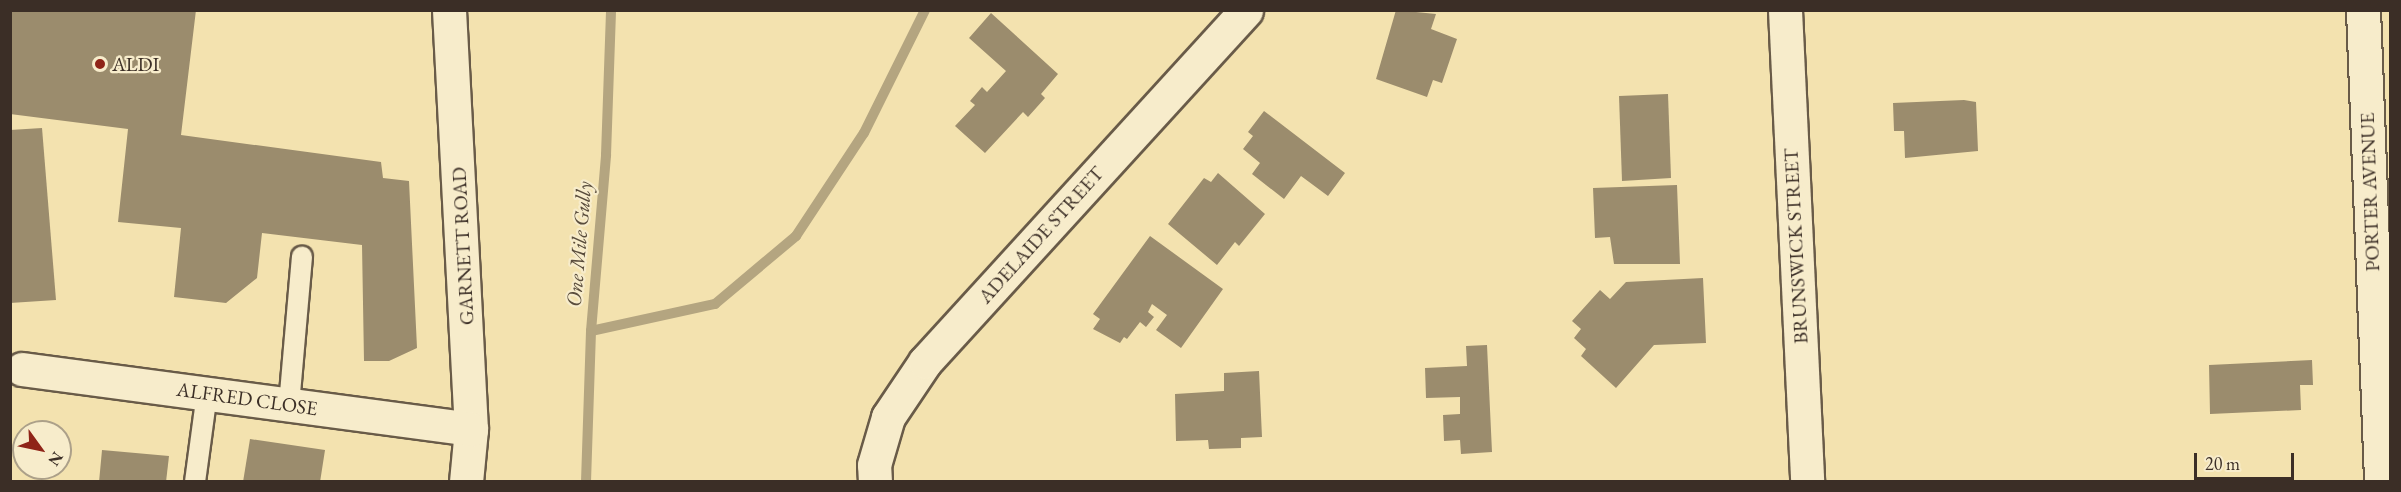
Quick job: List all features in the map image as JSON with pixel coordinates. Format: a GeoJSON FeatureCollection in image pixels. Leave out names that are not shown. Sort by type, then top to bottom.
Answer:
{"type":"FeatureCollection","features":[{"type":"Feature","properties":{"kind":"street","name":"GARNETT ROAD"},"geometry":{"type":"LineString","coordinates":[[449,10],[471,429],[466,482]]}},
{"type":"Feature","properties":{"kind":"street","name":"ADELAIDE STREET"},"geometry":{"type":"LineString","coordinates":[[875,482],[874,465],[888,417],[925,362],[1246,10]]}},
{"type":"Feature","properties":{"kind":"street","name":"BRUNSWICK STREET"},"geometry":{"type":"LineString","coordinates":[[1785,10],[1807,482]]}},
{"type":"Feature","properties":{"kind":"street","name":"PORTER AVENUE"},"geometry":{"type":"LineString","coordinates":[[2363,10],[2381,482]]}},
{"type":"Feature","properties":{"kind":"street","name":"ALFRED CLOSE"},"geometry":{"type":"LineString","coordinates":[[22,369],[471,429]]}},
{"type":"Feature","properties":{"kind":"lane"},"geometry":{"type":"LineString","coordinates":[[290,405],[302,257]]}},
{"type":"Feature","properties":{"kind":"lane"},"geometry":{"type":"LineString","coordinates":[[195,482],[207,393]]}},
{"type":"Feature","properties":{"kind":"building"},"geometry":{"type":"Polygon","coordinates":[[[11,10],[196,10],[181,135],[381,162],[383,178],[409,181],[417,348],[389,361],[364,361],[362,245],[262,233],[257,278],[226,303],[174,297],[181,228],[118,222],[128,129],[10,114],[11,10]]]}},
{"type":"Feature","properties":{"kind":"building"},"geometry":{"type":"Polygon","coordinates":[[[1396,10],[1436,14],[1431,29],[1457,39],[1442,83],[1433,80],[1427,97],[1376,79],[1396,10]]]}},
{"type":"Feature","properties":{"kind":"building"},"geometry":{"type":"Polygon","coordinates":[[[991,13],[1058,74],[1041,94],[1045,98],[1028,117],[1023,112],[985,153],[955,126],[975,105],[970,101],[982,87],[987,92],[1006,71],[969,38],[991,13]]]}},
{"type":"Feature","properties":{"kind":"building"},"geometry":{"type":"Polygon","coordinates":[[[1668,94],[1671,178],[1622,181],[1619,96],[1668,94]]]}},
{"type":"Feature","properties":{"kind":"building"},"geometry":{"type":"Polygon","coordinates":[[[1964,100],[1976,102],[1978,151],[1905,158],[1904,131],[1894,131],[1893,103],[1964,100]]]}},
{"type":"Feature","properties":{"kind":"building"},"geometry":{"type":"Polygon","coordinates":[[[1264,111],[1345,173],[1328,196],[1301,176],[1284,199],[1252,174],[1260,163],[1243,149],[1253,136],[1248,132],[1264,111]]]}},
{"type":"Feature","properties":{"kind":"building"},"geometry":{"type":"Polygon","coordinates":[[[42,128],[56,300],[10,303],[10,130],[42,128]]]}},
{"type":"Feature","properties":{"kind":"building"},"geometry":{"type":"Polygon","coordinates":[[[1218,173],[1265,214],[1239,246],[1235,242],[1217,265],[1168,224],[1204,178],[1211,182],[1218,173]]]}},
{"type":"Feature","properties":{"kind":"building"},"geometry":{"type":"Polygon","coordinates":[[[1677,185],[1680,264],[1614,264],[1610,237],[1595,238],[1593,188],[1677,185]]]}},
{"type":"Feature","properties":{"kind":"building"},"geometry":{"type":"Polygon","coordinates":[[[1150,236],[1223,289],[1181,348],[1156,330],[1167,315],[1152,304],[1148,312],[1154,317],[1146,327],[1140,322],[1127,339],[1124,337],[1120,343],[1093,329],[1100,319],[1093,314],[1150,236]]]}},
{"type":"Feature","properties":{"kind":"building"},"geometry":{"type":"Polygon","coordinates":[[[1703,278],[1706,343],[1654,345],[1616,388],[1581,356],[1586,349],[1574,338],[1581,329],[1572,321],[1600,290],[1610,299],[1626,282],[1703,278]]]}},
{"type":"Feature","properties":{"kind":"building"},"geometry":{"type":"Polygon","coordinates":[[[1487,345],[1492,452],[1461,454],[1460,440],[1444,441],[1443,415],[1460,414],[1460,397],[1426,398],[1425,368],[1467,366],[1466,346],[1487,345]]]}},
{"type":"Feature","properties":{"kind":"building"},"geometry":{"type":"Polygon","coordinates":[[[2312,360],[2313,385],[2300,385],[2301,410],[2210,414],[2209,365],[2312,360]]]}},
{"type":"Feature","properties":{"kind":"building"},"geometry":{"type":"Polygon","coordinates":[[[1259,371],[1262,437],[1241,438],[1241,448],[1209,449],[1208,440],[1176,441],[1175,394],[1224,391],[1224,373],[1259,371]]]}},
{"type":"Feature","properties":{"kind":"building"},"geometry":{"type":"Polygon","coordinates":[[[250,439],[325,450],[320,482],[243,482],[250,439]]]}},
{"type":"Feature","properties":{"kind":"building"},"geometry":{"type":"Polygon","coordinates":[[[102,450],[169,456],[166,482],[99,482],[102,450]]]}},
{"type":"Feature","properties":{"kind":"waterway","name":"One Mile Gully"},"geometry":{"type":"LineString","coordinates":[[586,482],[591,331],[606,155],[611,10]]}},
{"type":"Feature","properties":{"kind":"waterway"},"geometry":{"type":"LineString","coordinates":[[591,331],[715,304],[796,236],[864,133],[925,10]]}},
{"type":"Feature","properties":{"kind":"place","name":"ALDI"},"geometry":{"type":"Point","coordinates":[100,64]}}]}
